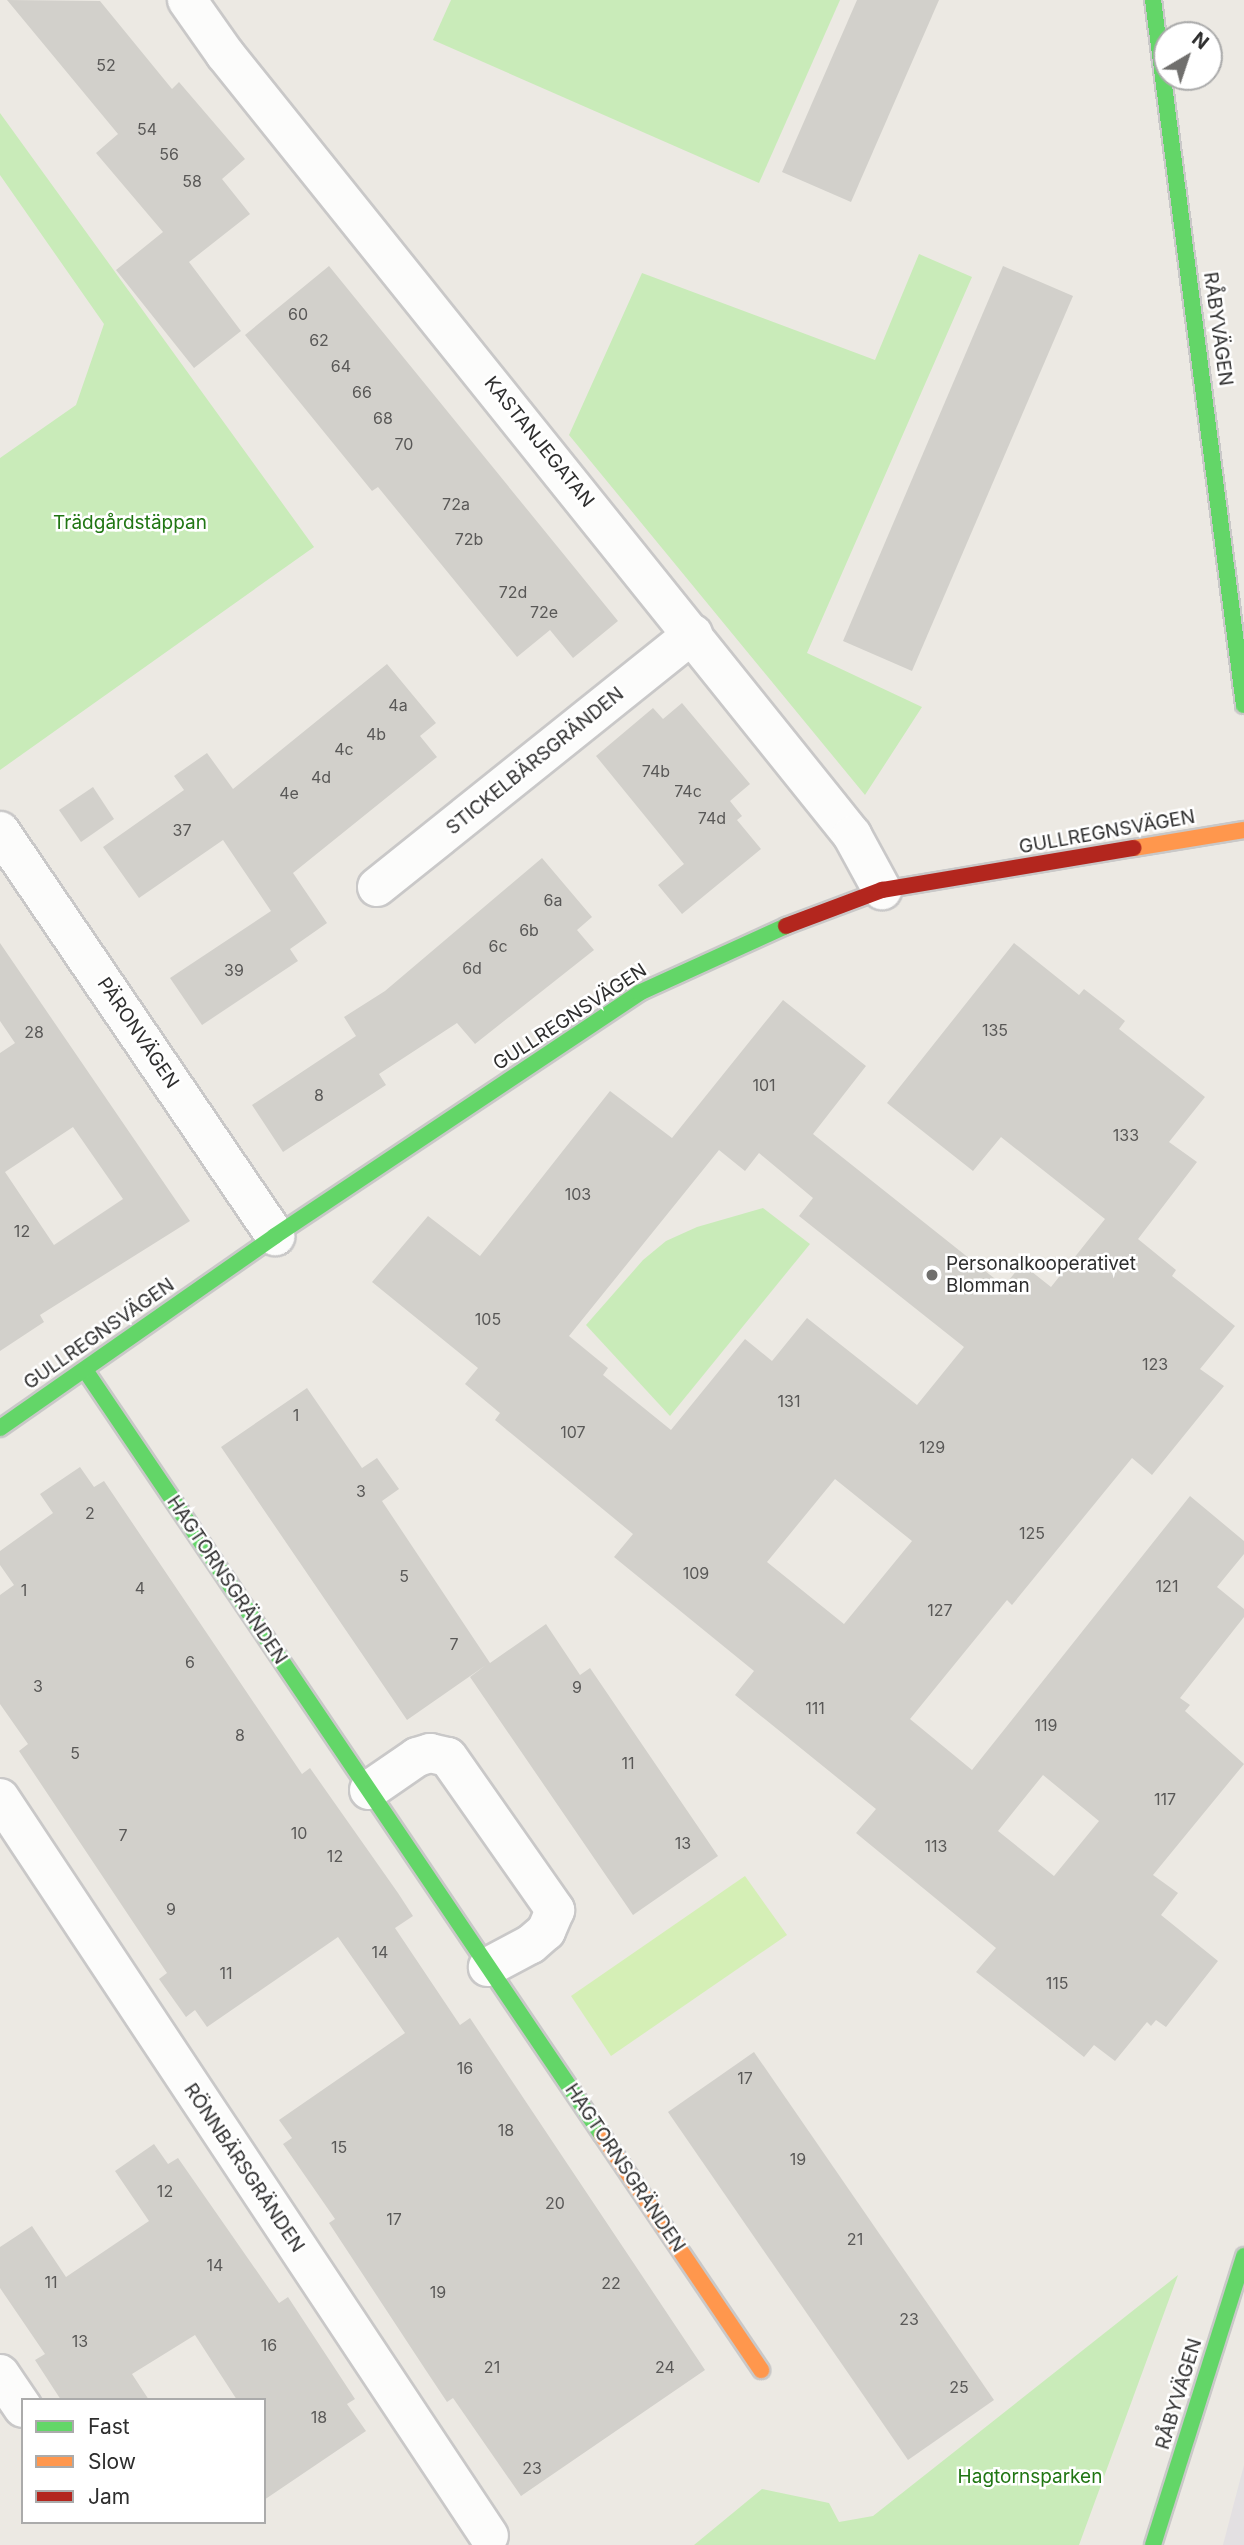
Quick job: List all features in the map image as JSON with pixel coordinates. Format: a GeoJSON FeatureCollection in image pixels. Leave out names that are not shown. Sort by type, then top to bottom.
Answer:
{"type":"FeatureCollection","features":[{"type":"Feature","properties":{"kind":"street","name":"KASTANJEGATAN"},"geometry":{"type":"LineString","coordinates":[[187,0],[242,75],[852,835],[882,890]]}},
{"type":"Feature","properties":{"kind":"street","name":"RÅBYVÄGEN"},"geometry":{"type":"LineString","coordinates":[[1153,0],[1244,705]]}},
{"type":"Feature","properties":{"kind":"street","name":"STICKELBÄRSGRÄNDEN"},"geometry":{"type":"LineString","coordinates":[[377,887],[693,634]]}},
{"type":"Feature","properties":{"kind":"street","name":"GULLREGNSVÄGEN"},"geometry":{"type":"LineString","coordinates":[[0,1428],[275,1236],[639,993],[742,943],[882,890],[1244,830]]}},
{"type":"Feature","properties":{"kind":"street","name":"PÄRONVÄGEN"},"geometry":{"type":"LineString","coordinates":[[0,831],[275,1236]]}},
{"type":"Feature","properties":{"kind":"street","name":"HAGTORNSGRÄNDEN"},"geometry":{"type":"LineString","coordinates":[[85,1370],[761,2370]]}},
{"type":"Feature","properties":{"kind":"street"},"geometry":{"type":"LineString","coordinates":[[369,1790],[417,1757],[430,1753],[449,1757],[555,1910],[546,1931],[488,1967]]}},
{"type":"Feature","properties":{"kind":"street","name":"RÖNNBÄRSGRÄNDEN"},"geometry":{"type":"LineString","coordinates":[[0,1798],[489,2536]]}},
{"type":"Feature","properties":{"kind":"street","name":"RÅBYVÄGEN"},"geometry":{"type":"LineString","coordinates":[[1153,2545],[1244,2256]]}},
{"type":"Feature","properties":{"kind":"street"},"geometry":{"type":"LineString","coordinates":[[0,2374],[21,2405]]}},
{"type":"Feature","properties":{"kind":"shaded area"},"geometry":{"type":"Polygon","coordinates":[[[1244,2465],[1244,2545],[1223,2545],[1244,2465]]]}},
{"type":"Feature","properties":{"kind":"green space"},"geometry":{"type":"Polygon","coordinates":[[[451,0],[840,0],[759,183],[433,40],[451,0]]]}},
{"type":"Feature","properties":{"kind":"green space","name":"Trädgårdstäppan"},"geometry":{"type":"Polygon","coordinates":[[[0,113],[314,547],[0,770],[0,458],[76,405],[104,324],[0,175],[0,113]]]}},
{"type":"Feature","properties":{"kind":"green space"},"geometry":{"type":"Polygon","coordinates":[[[919,254],[972,277],[807,653],[922,707],[865,795],[569,435],[642,273],[875,360],[919,254]]]}},
{"type":"Feature","properties":{"kind":"green space"},"geometry":{"type":"Polygon","coordinates":[[[763,1208],[810,1244],[670,1416],[586,1325],[643,1260],[666,1241],[697,1227],[763,1208]]]}},
{"type":"Feature","properties":{"kind":"green space"},"geometry":{"type":"Polygon","coordinates":[[[745,1876],[787,1935],[611,2056],[571,1996],[745,1876]]]}},
{"type":"Feature","properties":{"kind":"green space","name":"Hagtornsparken"},"geometry":{"type":"Polygon","coordinates":[[[1178,2275],[1079,2545],[694,2545],[762,2489],[829,2503],[839,2522],[873,2516],[1178,2275]]]}},
{"type":"Feature","properties":{"kind":"building"},"geometry":{"type":"Polygon","coordinates":[[[7,0],[100,1],[172,89],[179,82],[245,159],[222,179],[250,214],[189,262],[241,331],[194,368],[116,270],[163,232],[96,153],[118,134],[7,0]]]}},
{"type":"Feature","properties":{"kind":"building"},"geometry":{"type":"Polygon","coordinates":[[[857,0],[939,0],[851,202],[782,172],[857,0]]]}},
{"type":"Feature","properties":{"kind":"building"},"geometry":{"type":"Polygon","coordinates":[[[329,266],[618,621],[573,658],[550,630],[517,657],[378,487],[372,491],[245,335],[329,266]]]}},
{"type":"Feature","properties":{"kind":"building"},"geometry":{"type":"Polygon","coordinates":[[[1003,266],[1073,296],[912,671],[843,641],[1003,266]]]}},
{"type":"Feature","properties":{"kind":"building"},"geometry":{"type":"Polygon","coordinates":[[[387,664],[436,723],[420,736],[437,757],[293,873],[327,923],[290,949],[298,961],[202,1025],[170,978],[271,911],[223,840],[139,898],[103,847],[184,790],[174,776],[207,753],[233,789],[387,664]]]}},
{"type":"Feature","properties":{"kind":"building"},"geometry":{"type":"Polygon","coordinates":[[[682,703],[750,784],[730,801],[742,816],[737,820],[761,849],[682,914],[658,885],[684,864],[596,756],[653,708],[663,719],[682,703]]]}},
{"type":"Feature","properties":{"kind":"building"},"geometry":{"type":"Polygon","coordinates":[[[93,787],[114,819],[81,842],[59,810],[93,787]]]}},
{"type":"Feature","properties":{"kind":"building"},"geometry":{"type":"Polygon","coordinates":[[[542,858],[592,917],[577,930],[594,950],[475,1044],[457,1023],[379,1074],[386,1085],[283,1152],[252,1105],[356,1036],[344,1017],[385,991],[542,858]]]}},
{"type":"Feature","properties":{"kind":"building"},"geometry":{"type":"Polygon","coordinates":[[[0,943],[190,1221],[40,1315],[44,1322],[0,1351],[0,1053],[15,1043],[0,1021],[0,943]],[[73,1127],[5,1172],[54,1245],[123,1199],[73,1127]]]}},
{"type":"Feature","properties":{"kind":"building"},"geometry":{"type":"Polygon","coordinates":[[[1014,943],[1079,995],[1084,989],[1125,1021],[1119,1029],[1205,1097],[1169,1142],[1197,1162],[1138,1239],[1176,1270],[1172,1276],[1235,1326],[1200,1369],[1224,1386],[1152,1475],[1132,1458],[1012,1605],[1007,1600],[910,1719],[972,1770],[1190,1496],[1244,1541],[1244,1554],[1217,1587],[1244,1609],[1244,1617],[1180,1698],[1190,1705],[1185,1711],[1244,1764],[1153,1875],[1178,1893],[1161,1915],[1218,1961],[1166,2027],[1156,2020],[1151,2026],[1147,2022],[1115,2061],[1094,2045],[1084,2057],[976,1972],[996,1948],[856,1833],[876,1809],[735,1695],[754,1671],[614,1557],[633,1534],[495,1420],[500,1413],[465,1384],[478,1368],[372,1282],[428,1216],[480,1256],[610,1091],[672,1138],[783,1000],[866,1066],[813,1134],[1004,1286],[1022,1264],[1051,1287],[1105,1219],[1001,1137],[973,1171],[887,1103],[1014,943]],[[719,1150],[569,1336],[608,1368],[603,1375],[671,1430],[745,1339],[772,1361],[807,1318],[917,1405],[964,1347],[799,1216],[813,1198],[759,1153],[745,1171],[719,1150]],[[835,1479],[767,1562],[844,1624],[912,1541],[835,1479]],[[1043,1775],[998,1831],[1054,1876],[1099,1821],[1043,1775]]]}},
{"type":"Feature","properties":{"kind":"building"},"geometry":{"type":"Polygon","coordinates":[[[307,1388],[362,1468],[377,1458],[399,1489],[382,1501],[490,1663],[546,1624],[580,1675],[590,1668],[718,1856],[633,1915],[470,1677],[486,1665],[407,1720],[221,1447],[307,1388]]]}},
{"type":"Feature","properties":{"kind":"building"},"geometry":{"type":"Polygon","coordinates":[[[80,1467],[94,1487],[104,1481],[302,1774],[310,1768],[398,1893],[413,1916],[395,1928],[460,2025],[470,2018],[705,2370],[521,2496],[453,2398],[447,2402],[329,2223],[335,2219],[283,2144],[292,2138],[279,2120],[405,2033],[338,1937],[207,2027],[195,2010],[186,2017],[159,1979],[167,1973],[19,1751],[28,1744],[0,1704],[0,1595],[14,1585],[0,1565],[0,1551],[53,1513],[40,1494],[80,1467]]]}},
{"type":"Feature","properties":{"kind":"building"},"geometry":{"type":"Polygon","coordinates":[[[754,2052],[994,2400],[908,2460],[668,2112],[754,2052]]]}},
{"type":"Feature","properties":{"kind":"building"},"geometry":{"type":"Polygon","coordinates":[[[154,2144],[168,2164],[178,2158],[279,2303],[288,2297],[355,2399],[347,2404],[366,2431],[266,2499],[266,2398],[236,2398],[195,2335],[132,2374],[148,2398],[60,2398],[35,2360],[45,2354],[0,2288],[0,2247],[32,2226],[66,2277],[149,2221],[115,2171],[154,2144]]]}},
{"type":"Feature","properties":{"kind":"traffic: fast"},"geometry":{"type":"LineString","coordinates":[[1153,0],[1244,705]]}},
{"type":"Feature","properties":{"kind":"traffic: fast"},"geometry":{"type":"LineString","coordinates":[[0,1428],[275,1236],[639,993],[786,926]]}},
{"type":"Feature","properties":{"kind":"traffic: fast"},"geometry":{"type":"LineString","coordinates":[[85,1370],[602,2135]]}},
{"type":"Feature","properties":{"kind":"traffic: fast"},"geometry":{"type":"LineString","coordinates":[[1153,2545],[1244,2256]]}},
{"type":"Feature","properties":{"kind":"traffic: slow"},"geometry":{"type":"LineString","coordinates":[[1134,848],[1244,830]]}},
{"type":"Feature","properties":{"kind":"traffic: slow"},"geometry":{"type":"LineString","coordinates":[[602,2135],[761,2370]]}},
{"type":"Feature","properties":{"kind":"traffic: jam"},"geometry":{"type":"LineString","coordinates":[[786,926],[882,890],[1134,848]]}},
{"type":"Feature","properties":{"kind":"place","name":"Personalkooperativet Blomman"},"geometry":{"type":"Point","coordinates":[932,1275]}}]}
